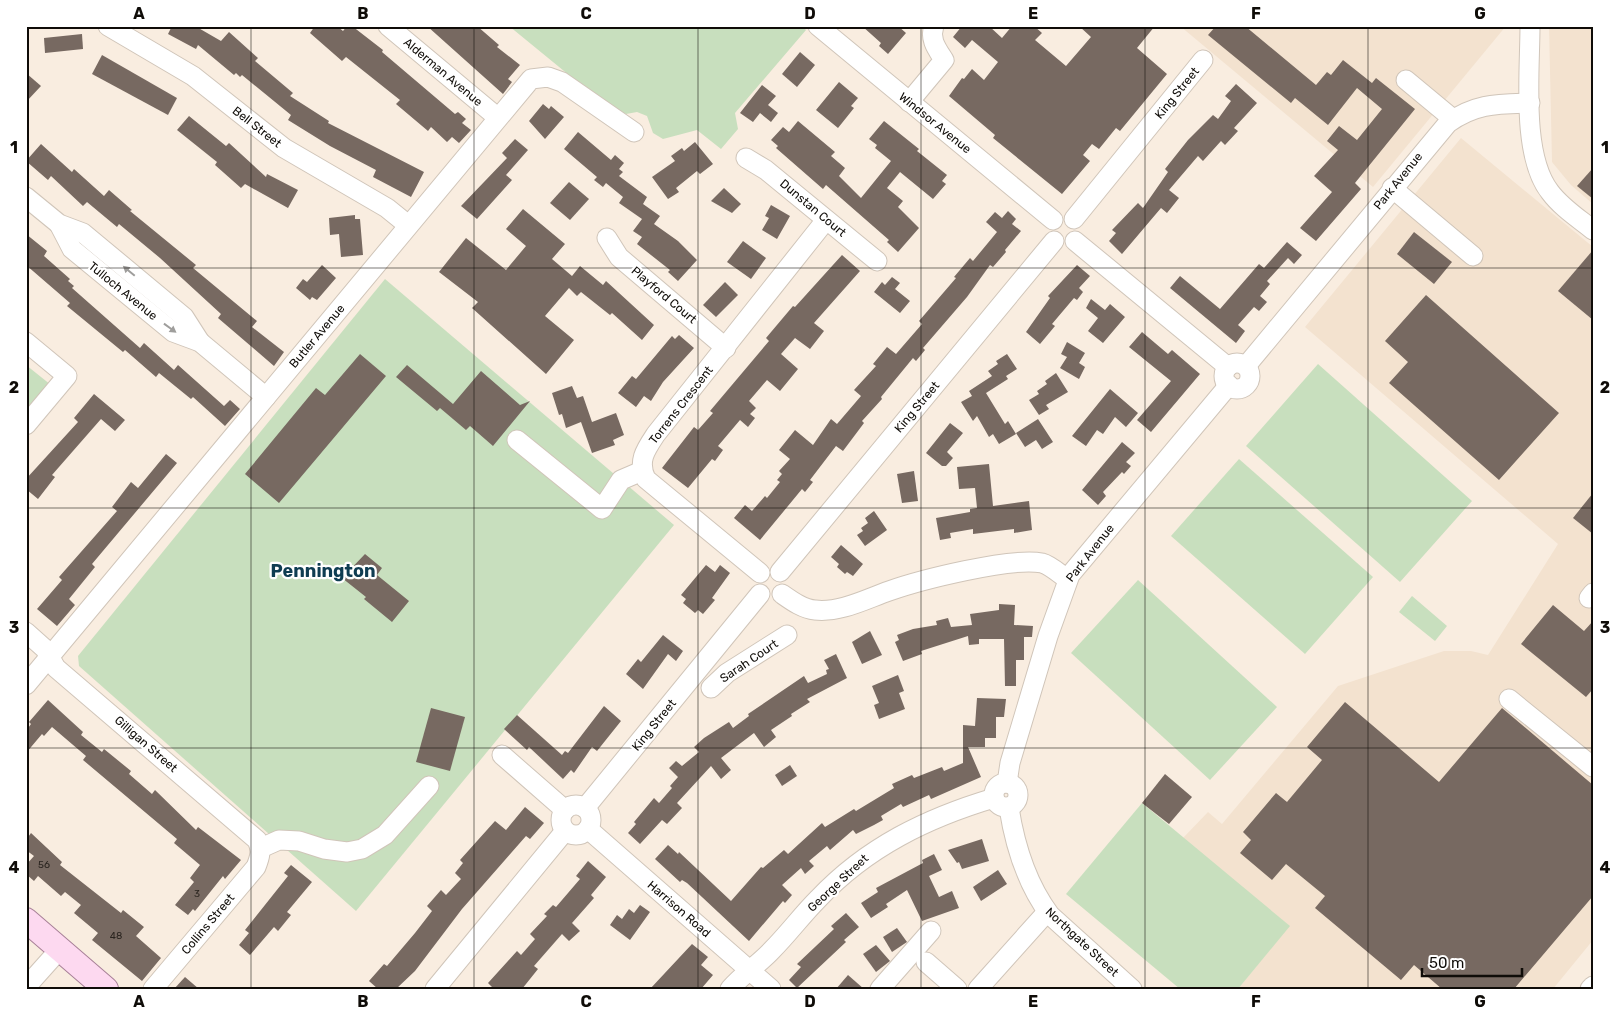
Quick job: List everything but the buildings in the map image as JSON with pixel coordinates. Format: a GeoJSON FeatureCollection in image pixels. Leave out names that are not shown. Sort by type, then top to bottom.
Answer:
{"type":"FeatureCollection","features":[{"type":"Feature","properties":{"kind":"main road"},"geometry":{"type":"LineString","coordinates":[[26,920],[106,989]]}},
{"type":"Feature","properties":{"kind":"street","name":"Bell Street"},"geometry":{"type":"LineString","coordinates":[[108,26],[193,76],[284,148],[387,208],[408,225]]}},
{"type":"Feature","properties":{"kind":"street","name":"Alderman Avenue"},"geometry":{"type":"LineString","coordinates":[[388,26],[497,117]]}},
{"type":"Feature","properties":{"kind":"street","name":"Windsor Avenue"},"geometry":{"type":"LineString","coordinates":[[818,26],[1053,220]]}},
{"type":"Feature","properties":{"kind":"street"},"geometry":{"type":"LineString","coordinates":[[909,102],[944,60],[933,42],[932,32],[934,26]]}},
{"type":"Feature","properties":{"kind":"street"},"geometry":{"type":"LineString","coordinates":[[1530,26],[1529,130],[1533,154],[1540,174],[1549,191],[1593,230]]}},
{"type":"Feature","properties":{"kind":"street","name":"King Street"},"geometry":{"type":"LineString","coordinates":[[1074,219],[1203,60]]}},
{"type":"Feature","properties":{"kind":"street","name":"Butler Avenue"},"geometry":{"type":"LineString","coordinates":[[26,685],[497,117],[531,79],[548,76],[562,82],[634,132]]}},
{"type":"Feature","properties":{"kind":"street"},"geometry":{"type":"LineString","coordinates":[[1406,80],[1453,119]]}},
{"type":"Feature","properties":{"kind":"street","name":"Park Avenue"},"geometry":{"type":"LineString","coordinates":[[1001,803],[998,786],[1007,783],[1021,727],[1068,579],[1234,373],[1430,142],[1453,119],[1474,108],[1495,104],[1530,103]]}},
{"type":"Feature","properties":{"kind":"street","name":"Dunstan Court"},"geometry":{"type":"LineString","coordinates":[[746,158],[766,170],[877,262]]}},
{"type":"Feature","properties":{"kind":"street"},"geometry":{"type":"LineString","coordinates":[[1392,188],[1473,256]]}},
{"type":"Feature","properties":{"kind":"street","name":"Tulloch Avenue"},"geometry":{"type":"LineString","coordinates":[[26,197],[59,224],[83,233],[177,311],[184,317],[200,342],[266,397]]}},
{"type":"Feature","properties":{"kind":"street"},"geometry":{"type":"LineString","coordinates":[[1064,216],[1074,219],[1079,229],[1075,241],[1066,245],[1054,241],[1049,228],[1053,220],[1064,216]]}},
{"type":"Feature","properties":{"kind":"street","name":"Torrens Crescent"},"geometry":{"type":"LineString","coordinates":[[642,471],[642,461],[656,434],[826,220]]}},
{"type":"Feature","properties":{"kind":"street","name":"Playford Court"},"geometry":{"type":"LineString","coordinates":[[607,238],[619,257],[726,348]]}},
{"type":"Feature","properties":{"kind":"street","name":"King Street"},"geometry":{"type":"LineString","coordinates":[[780,572],[1054,241]]}},
{"type":"Feature","properties":{"kind":"street"},"geometry":{"type":"LineString","coordinates":[[1075,241],[1234,373]]}},
{"type":"Feature","properties":{"kind":"street"},"geometry":{"type":"LineString","coordinates":[[26,342],[67,376],[26,425]]}},
{"type":"Feature","properties":{"kind":"street"},"geometry":{"type":"LineString","coordinates":[[516,440],[602,509],[622,480],[642,471],[646,479],[760,573]]}},
{"type":"Feature","properties":{"kind":"street"},"geometry":{"type":"LineString","coordinates":[[782,594],[799,605],[813,610],[829,611],[912,583],[997,565],[1026,562],[1043,563],[1068,579]]}},
{"type":"Feature","properties":{"kind":"street"},"geometry":{"type":"LineString","coordinates":[[771,568],[780,572],[786,582],[782,594],[773,598],[760,594],[756,581],[760,573],[771,568]]}},
{"type":"Feature","properties":{"kind":"street","name":"King Street"},"geometry":{"type":"LineString","coordinates":[[585,808],[760,594]]}},
{"type":"Feature","properties":{"kind":"street","name":"Gilligan Street"},"geometry":{"type":"LineString","coordinates":[[26,632],[50,656],[56,668],[257,840],[260,853]]}},
{"type":"Feature","properties":{"kind":"street","name":"Sarah Court"},"geometry":{"type":"LineString","coordinates":[[711,688],[727,674],[787,635]]}},
{"type":"Feature","properties":{"kind":"street"},"geometry":{"type":"LineString","coordinates":[[709,658],[727,674]]}},
{"type":"Feature","properties":{"kind":"street"},"geometry":{"type":"LineString","coordinates":[[1509,699],[1593,767]]}},
{"type":"Feature","properties":{"kind":"street"},"geometry":{"type":"LineString","coordinates":[[502,755],[565,810]]}},
{"type":"Feature","properties":{"kind":"street"},"geometry":{"type":"LineString","coordinates":[[260,853],[279,840],[299,842],[324,849],[347,852],[362,849],[385,835],[429,786]]}},
{"type":"Feature","properties":{"kind":"street","name":"Northgate Street"},"geometry":{"type":"LineString","coordinates":[[1001,803],[1026,873],[1039,901],[1047,912],[1132,989]]}},
{"type":"Feature","properties":{"kind":"street","name":"George Street"},"geometry":{"type":"LineString","coordinates":[[730,989],[770,952],[818,898],[864,857],[900,834],[933,818],[1001,803]]}},
{"type":"Feature","properties":{"kind":"street"},"geometry":{"type":"LineString","coordinates":[[576,805],[585,808],[591,818],[588,829],[578,835],[565,831],[561,818],[565,810],[576,805]]}},
{"type":"Feature","properties":{"kind":"street","name":"Harrison Road"},"geometry":{"type":"LineString","coordinates":[[588,829],[771,989]]}},
{"type":"Feature","properties":{"kind":"street"},"geometry":{"type":"LineString","coordinates":[[435,989],[565,831]]}},
{"type":"Feature","properties":{"kind":"street","name":"Collins Street"},"geometry":{"type":"LineString","coordinates":[[153,989],[256,867],[260,853]]}},
{"type":"Feature","properties":{"kind":"street"},"geometry":{"type":"LineString","coordinates":[[978,989],[1047,912]]}},
{"type":"Feature","properties":{"kind":"street"},"geometry":{"type":"LineString","coordinates":[[880,989],[931,931]]}},
{"type":"Feature","properties":{"kind":"street"},"geometry":{"type":"LineString","coordinates":[[26,987],[60,948]]}},
{"type":"Feature","properties":{"kind":"street"},"geometry":{"type":"LineString","coordinates":[[926,962],[957,989]]}},
{"type":"Feature","properties":{"kind":"street"},"geometry":{"type":"LineString","coordinates":[[1590,989],[1593,986]]}},
{"type":"Feature","properties":{"kind":"shaded area"},"geometry":{"type":"Polygon","coordinates":[[[1180,26],[1506,26],[1373,187],[1180,26]]]}},
{"type":"Feature","properties":{"kind":"shaded area"},"geometry":{"type":"Polygon","coordinates":[[[1549,26],[1593,26],[1593,204],[1571,185],[1552,162],[1549,26]]]}},
{"type":"Feature","properties":{"kind":"shaded area"},"geometry":{"type":"Polygon","coordinates":[[[1461,138],[1593,247],[1593,940],[1553,989],[1238,989],[1289,926],[1183,838],[1208,812],[1222,824],[1338,686],[1444,651],[1471,651],[1488,655],[1558,544],[1305,327],[1461,138]]]}},
{"type":"Feature","properties":{"kind":"green space"},"geometry":{"type":"Polygon","coordinates":[[[509,26],[802,26],[806,30],[735,113],[738,129],[721,149],[697,130],[663,139],[653,133],[647,116],[637,112],[626,114],[608,107],[509,26]]]}},
{"type":"Feature","properties":{"kind":"green space"},"geometry":{"type":"Polygon","coordinates":[[[385,279],[674,525],[356,911],[79,666],[78,656],[385,279]]]}},
{"type":"Feature","properties":{"kind":"green space"},"geometry":{"type":"Polygon","coordinates":[[[1318,364],[1472,501],[1400,582],[1246,446],[1318,364]]]}},
{"type":"Feature","properties":{"kind":"green space"},"geometry":{"type":"Polygon","coordinates":[[[26,365],[51,385],[26,414],[26,365]]]}},
{"type":"Feature","properties":{"kind":"green space"},"geometry":{"type":"Polygon","coordinates":[[[1239,459],[1373,577],[1305,654],[1171,536],[1239,459]]]}},
{"type":"Feature","properties":{"kind":"green space"},"geometry":{"type":"Polygon","coordinates":[[[1138,580],[1277,707],[1210,780],[1071,653],[1138,580]]]}},
{"type":"Feature","properties":{"kind":"green space"},"geometry":{"type":"Polygon","coordinates":[[[1412,596],[1447,626],[1435,641],[1399,612],[1412,596]]]}},
{"type":"Feature","properties":{"kind":"green space"},"geometry":{"type":"Polygon","coordinates":[[[1142,803],[1290,926],[1238,989],[1180,989],[1066,894],[1142,803]]]}},
{"type":"Feature","properties":{"kind":"district","name":"Pennington"},"geometry":{"type":"Point","coordinates":[323,571]}}]}
